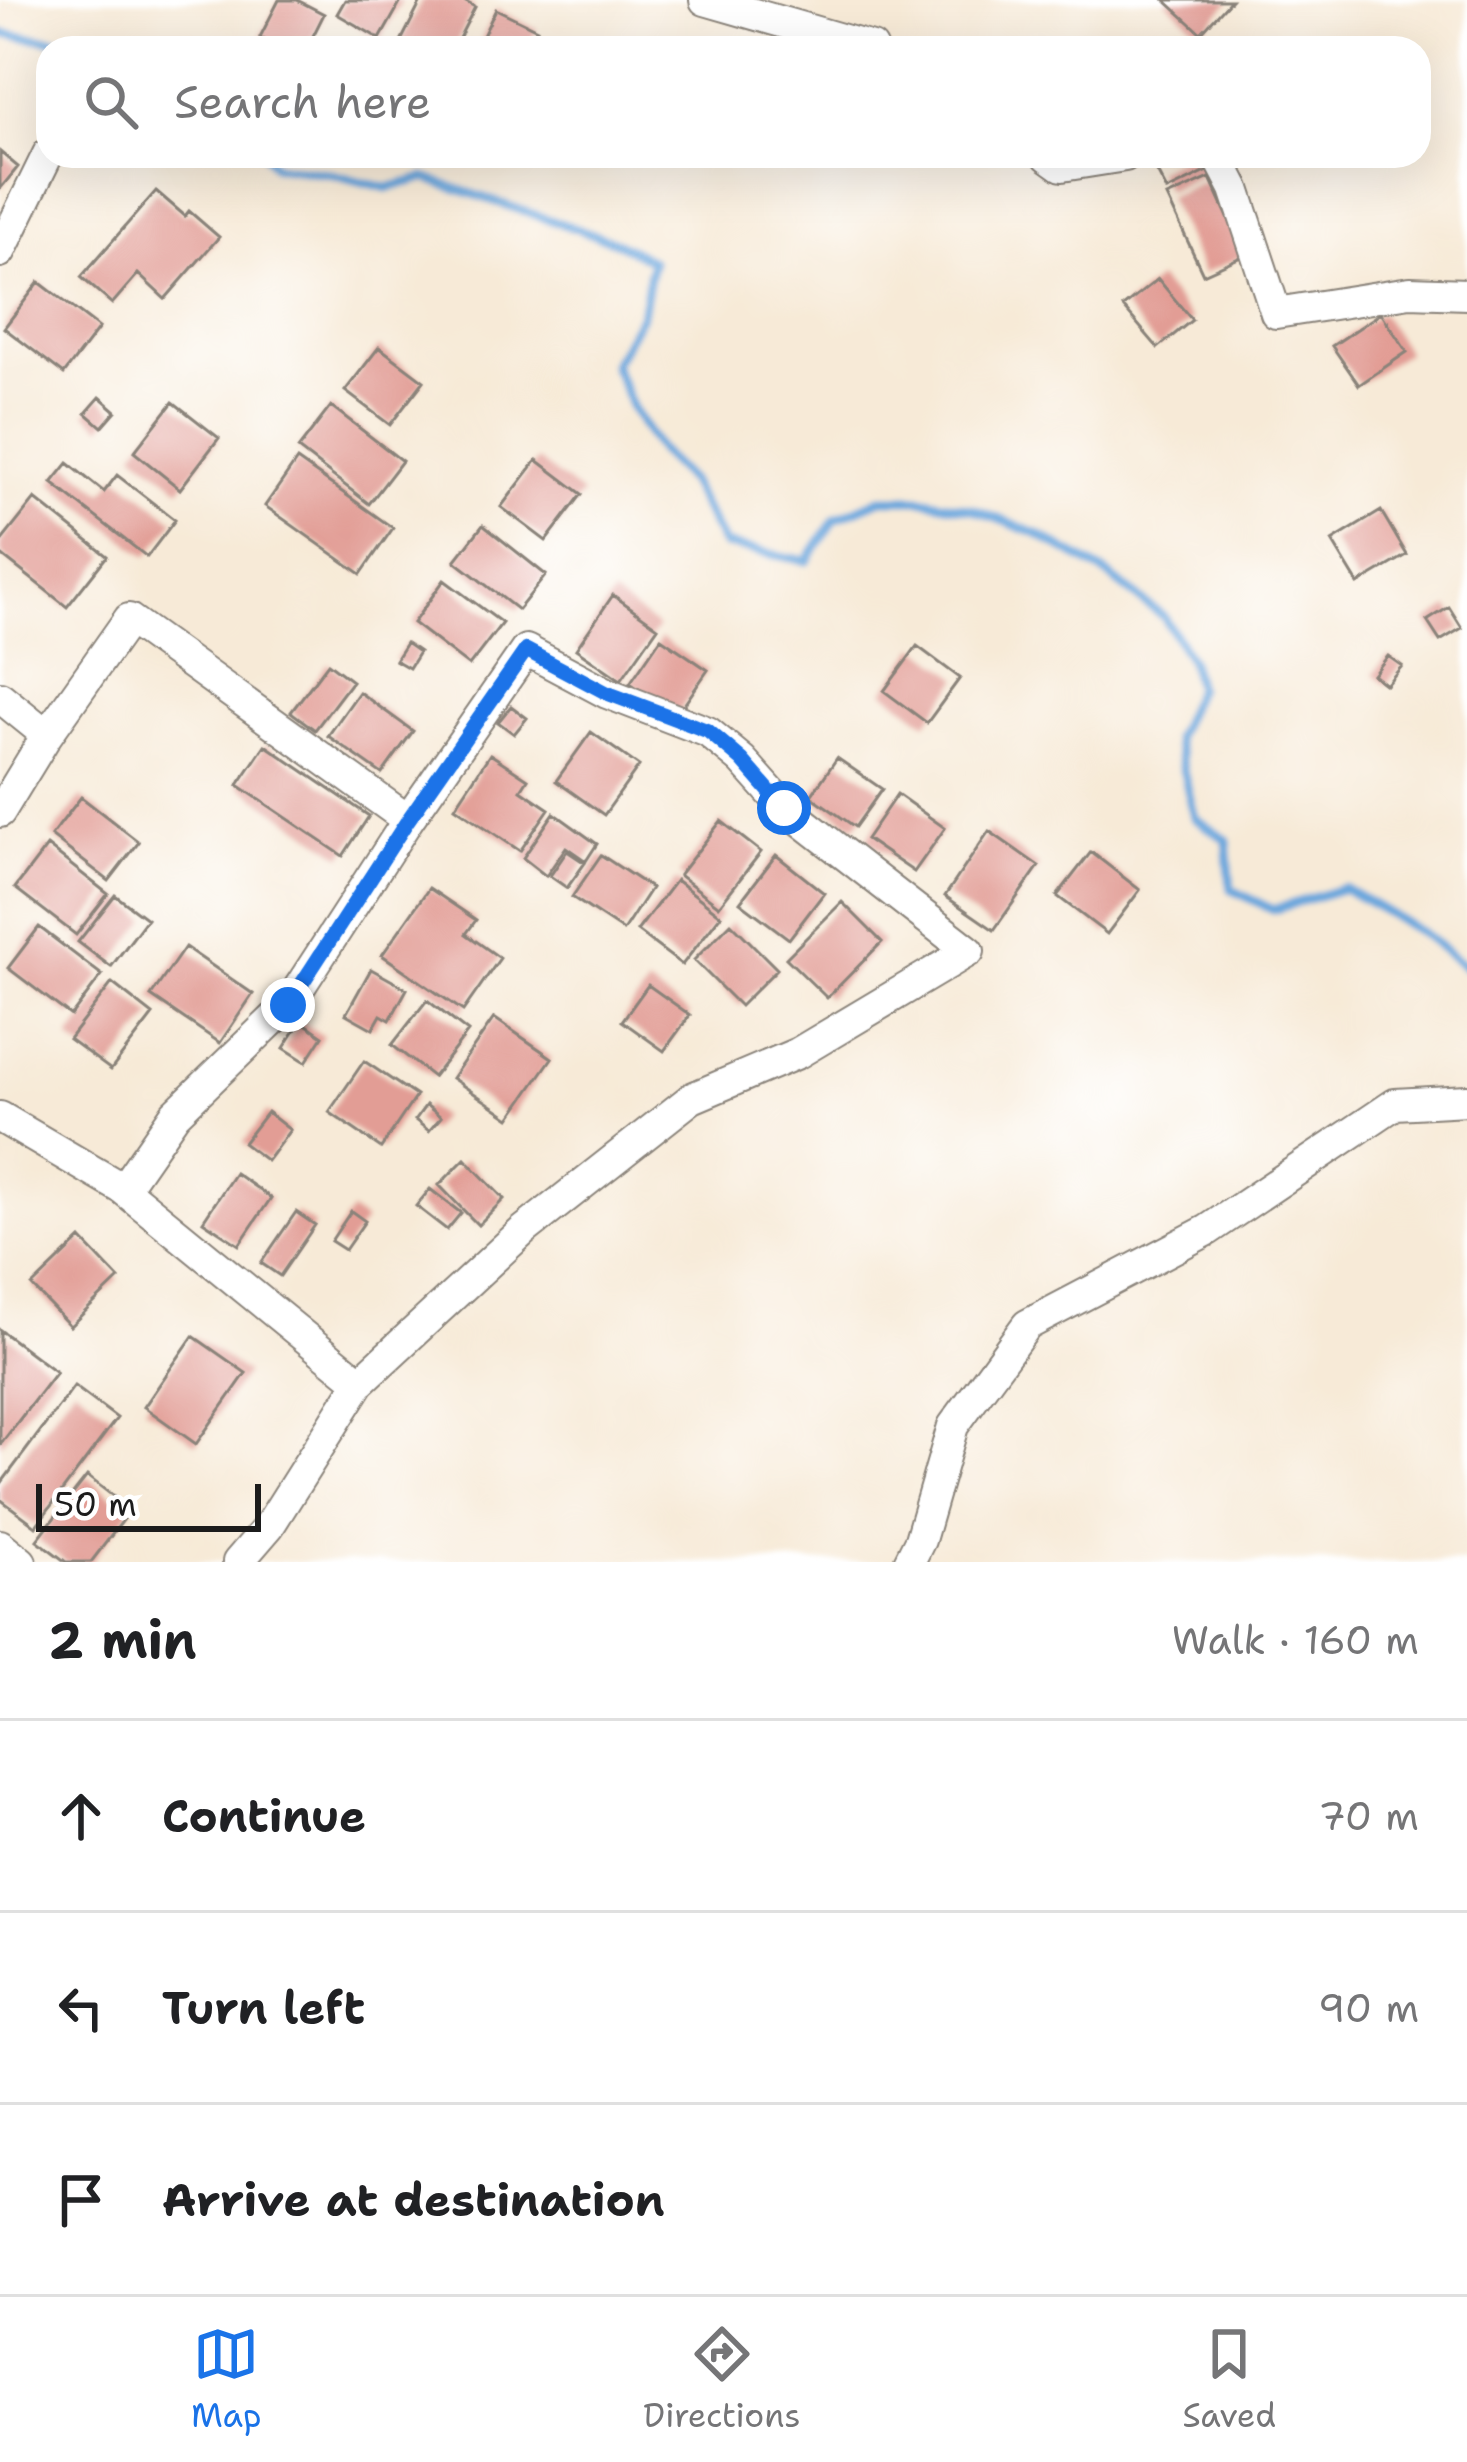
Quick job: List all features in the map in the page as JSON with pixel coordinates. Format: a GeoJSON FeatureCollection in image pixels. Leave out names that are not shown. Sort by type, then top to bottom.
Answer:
{"type":"FeatureCollection","features":[{"type":"Feature","properties":{"kind":"street"},"geometry":{"type":"LineString","coordinates":[[706,0],[830,36]]}},
{"type":"Feature","properties":{"kind":"street"},"geometry":{"type":"LineString","coordinates":[[0,253],[41,168]]}},
{"type":"Feature","properties":{"kind":"street"},"geometry":{"type":"LineString","coordinates":[[1224,168],[1276,313],[1410,292],[1467,294]]}},
{"type":"Feature","properties":{"kind":"street"},"geometry":{"type":"LineString","coordinates":[[0,812],[129,619],[408,820]]}},
{"type":"Feature","properties":{"kind":"street"},"geometry":{"type":"LineString","coordinates":[[123,1189],[175,1114],[288,1005],[526,650],[607,693],[708,731],[742,760],[784,808],[968,951],[798,1053],[692,1098],[523,1232],[360,1382],[269,1526],[238,1562]]}},
{"type":"Feature","properties":{"kind":"street"},"geometry":{"type":"LineString","coordinates":[[0,698],[47,736]]}},
{"type":"Feature","properties":{"kind":"street"},"geometry":{"type":"LineString","coordinates":[[909,1562],[920,1540],[953,1426],[1027,1325],[1208,1230],[1396,1104],[1467,1100]]}},
{"type":"Feature","properties":{"kind":"street"},"geometry":{"type":"LineString","coordinates":[[0,1117],[123,1189],[360,1382]]}},
{"type":"Feature","properties":{"kind":"street"},"geometry":{"type":"LineString","coordinates":[[0,1545],[21,1562]]}},
{"type":"Feature","properties":{"kind":"building"},"geometry":{"type":"Polygon","coordinates":[[[279,0],[297,0],[324,14],[313,36],[261,36],[279,0]]]}},
{"type":"Feature","properties":{"kind":"building"},"geometry":{"type":"Polygon","coordinates":[[[345,0],[402,0],[382,36],[337,14],[345,0]]]}},
{"type":"Feature","properties":{"kind":"building"},"geometry":{"type":"Polygon","coordinates":[[[422,0],[462,0],[475,7],[460,36],[404,36],[422,0]]]}},
{"type":"Feature","properties":{"kind":"building"},"geometry":{"type":"Polygon","coordinates":[[[1165,0],[1231,0],[1201,33],[1165,0]]]}},
{"type":"Feature","properties":{"kind":"building"},"geometry":{"type":"Polygon","coordinates":[[[496,9],[537,29],[534,36],[483,36],[496,9]]]}},
{"type":"Feature","properties":{"kind":"building"},"geometry":{"type":"Polygon","coordinates":[[[0,152],[18,167],[0,189],[0,152]]]}},
{"type":"Feature","properties":{"kind":"building"},"geometry":{"type":"Polygon","coordinates":[[[1206,168],[1208,171],[1167,191],[1156,170],[1206,168]]]}},
{"type":"Feature","properties":{"kind":"building"},"geometry":{"type":"Polygon","coordinates":[[[1210,178],[1245,255],[1203,274],[1167,197],[1210,178]]]}},
{"type":"Feature","properties":{"kind":"building"},"geometry":{"type":"Polygon","coordinates":[[[156,191],[219,237],[165,299],[138,274],[112,304],[81,277],[156,191]]]}},
{"type":"Feature","properties":{"kind":"building"},"geometry":{"type":"Polygon","coordinates":[[[1158,279],[1192,320],[1158,348],[1123,307],[1158,279]]]}},
{"type":"Feature","properties":{"kind":"building"},"geometry":{"type":"Polygon","coordinates":[[[39,282],[99,328],[64,374],[4,328],[39,282]]]}},
{"type":"Feature","properties":{"kind":"building"},"geometry":{"type":"Polygon","coordinates":[[[1381,313],[1407,352],[1359,385],[1332,346],[1381,313]]]}},
{"type":"Feature","properties":{"kind":"building"},"geometry":{"type":"Polygon","coordinates":[[[379,347],[424,381],[390,425],[345,391],[379,347]]]}},
{"type":"Feature","properties":{"kind":"building"},"geometry":{"type":"Polygon","coordinates":[[[100,397],[116,411],[102,427],[86,413],[100,397]]]}},
{"type":"Feature","properties":{"kind":"building"},"geometry":{"type":"Polygon","coordinates":[[[173,402],[219,438],[180,489],[134,452],[173,402]]]}},
{"type":"Feature","properties":{"kind":"building"},"geometry":{"type":"Polygon","coordinates":[[[331,406],[402,461],[369,504],[298,449],[331,406]]]}},
{"type":"Feature","properties":{"kind":"building"},"geometry":{"type":"Polygon","coordinates":[[[297,460],[393,528],[361,574],[265,506],[297,460]]]}},
{"type":"Feature","properties":{"kind":"building"},"geometry":{"type":"Polygon","coordinates":[[[537,460],[582,494],[546,541],[501,507],[537,460]]]}},
{"type":"Feature","properties":{"kind":"building"},"geometry":{"type":"Polygon","coordinates":[[[68,463],[104,492],[117,475],[175,520],[147,557],[52,483],[68,463]]]}},
{"type":"Feature","properties":{"kind":"building"},"geometry":{"type":"Polygon","coordinates":[[[35,499],[107,556],[67,607],[0,554],[0,543],[35,499]]]}},
{"type":"Feature","properties":{"kind":"building"},"geometry":{"type":"Polygon","coordinates":[[[1381,511],[1407,555],[1358,584],[1332,541],[1381,511]]]}},
{"type":"Feature","properties":{"kind":"building"},"geometry":{"type":"Polygon","coordinates":[[[483,525],[546,575],[518,610],[455,561],[483,525]]]}},
{"type":"Feature","properties":{"kind":"building"},"geometry":{"type":"Polygon","coordinates":[[[444,580],[502,623],[469,666],[413,623],[444,580]]]}},
{"type":"Feature","properties":{"kind":"building"},"geometry":{"type":"Polygon","coordinates":[[[613,595],[658,627],[621,680],[576,649],[613,595]]]}},
{"type":"Feature","properties":{"kind":"building"},"geometry":{"type":"Polygon","coordinates":[[[1449,607],[1462,628],[1440,641],[1427,621],[1449,607]]]}},
{"type":"Feature","properties":{"kind":"building"},"geometry":{"type":"Polygon","coordinates":[[[661,638],[708,670],[677,715],[630,683],[661,638]]]}},
{"type":"Feature","properties":{"kind":"building"},"geometry":{"type":"Polygon","coordinates":[[[406,643],[419,652],[409,668],[395,660],[406,643]]]}},
{"type":"Feature","properties":{"kind":"building"},"geometry":{"type":"Polygon","coordinates":[[[917,646],[960,678],[927,723],[884,691],[917,646]]]}},
{"type":"Feature","properties":{"kind":"building"},"geometry":{"type":"Polygon","coordinates":[[[1388,656],[1402,666],[1386,685],[1373,675],[1388,656]]]}},
{"type":"Feature","properties":{"kind":"building"},"geometry":{"type":"Polygon","coordinates":[[[328,663],[352,681],[315,730],[291,712],[328,663]]]}},
{"type":"Feature","properties":{"kind":"building"},"geometry":{"type":"Polygon","coordinates":[[[359,692],[413,731],[382,774],[328,736],[359,692]]]}},
{"type":"Feature","properties":{"kind":"building"},"geometry":{"type":"Polygon","coordinates":[[[511,706],[527,718],[514,734],[498,722],[511,706]]]}},
{"type":"Feature","properties":{"kind":"building"},"geometry":{"type":"Polygon","coordinates":[[[591,732],[639,766],[604,815],[556,781],[591,732]]]}},
{"type":"Feature","properties":{"kind":"building"},"geometry":{"type":"Polygon","coordinates":[[[265,745],[369,816],[343,856],[238,785],[265,745]]]}},
{"type":"Feature","properties":{"kind":"building"},"geometry":{"type":"Polygon","coordinates":[[[490,754],[528,779],[521,790],[549,809],[520,851],[455,807],[490,754]]]}},
{"type":"Feature","properties":{"kind":"building"},"geometry":{"type":"Polygon","coordinates":[[[837,758],[882,789],[855,827],[811,796],[837,758]]]}},
{"type":"Feature","properties":{"kind":"building"},"geometry":{"type":"Polygon","coordinates":[[[897,794],[945,828],[914,872],[866,839],[897,794]]]}},
{"type":"Feature","properties":{"kind":"building"},"geometry":{"type":"Polygon","coordinates":[[[81,797],[139,842],[109,881],[51,836],[81,797]]]}},
{"type":"Feature","properties":{"kind":"building"},"geometry":{"type":"Polygon","coordinates":[[[554,813],[597,844],[586,861],[566,847],[546,876],[523,858],[554,813]]]}},
{"type":"Feature","properties":{"kind":"building"},"geometry":{"type":"Polygon","coordinates":[[[721,821],[761,852],[719,906],[679,875],[721,821]]]}},
{"type":"Feature","properties":{"kind":"building"},"geometry":{"type":"Polygon","coordinates":[[[989,831],[1039,866],[994,930],[945,896],[989,831]]]}},
{"type":"Feature","properties":{"kind":"building"},"geometry":{"type":"Polygon","coordinates":[[[47,846],[108,894],[76,935],[15,888],[47,846]]]}},
{"type":"Feature","properties":{"kind":"building"},"geometry":{"type":"Polygon","coordinates":[[[567,851],[585,863],[567,888],[550,876],[567,851]]]}},
{"type":"Feature","properties":{"kind":"building"},"geometry":{"type":"Polygon","coordinates":[[[1091,852],[1140,890],[1107,934],[1057,896],[1091,852]]]}},
{"type":"Feature","properties":{"kind":"building"},"geometry":{"type":"Polygon","coordinates":[[[601,855],[651,888],[623,931],[572,897],[601,855]]]}},
{"type":"Feature","properties":{"kind":"building"},"geometry":{"type":"Polygon","coordinates":[[[776,855],[824,893],[789,939],[740,902],[776,855]]]}},
{"type":"Feature","properties":{"kind":"building"},"geometry":{"type":"Polygon","coordinates":[[[676,880],[721,915],[682,965],[637,931],[676,880]]]}},
{"type":"Feature","properties":{"kind":"building"},"geometry":{"type":"Polygon","coordinates":[[[429,888],[476,920],[466,934],[500,958],[463,1011],[382,955],[429,888]]]}},
{"type":"Feature","properties":{"kind":"building"},"geometry":{"type":"Polygon","coordinates":[[[115,895],[147,919],[111,967],[78,942],[115,895]]]}},
{"type":"Feature","properties":{"kind":"building"},"geometry":{"type":"Polygon","coordinates":[[[842,902],[882,942],[827,998],[786,958],[842,902]]]}},
{"type":"Feature","properties":{"kind":"building"},"geometry":{"type":"Polygon","coordinates":[[[731,923],[777,969],[740,1006],[694,960],[731,923]]]}},
{"type":"Feature","properties":{"kind":"building"},"geometry":{"type":"Polygon","coordinates":[[[39,927],[102,975],[71,1016],[8,968],[39,927]]]}},
{"type":"Feature","properties":{"kind":"building"},"geometry":{"type":"Polygon","coordinates":[[[185,947],[253,994],[220,1043],[151,996],[185,947]]]}},
{"type":"Feature","properties":{"kind":"building"},"geometry":{"type":"Polygon","coordinates":[[[371,969],[407,989],[390,1020],[381,1015],[373,1029],[346,1014],[371,969]]]}},
{"type":"Feature","properties":{"kind":"building"},"geometry":{"type":"Polygon","coordinates":[[[112,983],[153,1015],[111,1070],[69,1039],[112,983]]]}},
{"type":"Feature","properties":{"kind":"building"},"geometry":{"type":"Polygon","coordinates":[[[648,985],[690,1015],[664,1051],[622,1021],[648,985]]]}},
{"type":"Feature","properties":{"kind":"building"},"geometry":{"type":"Polygon","coordinates":[[[427,1000],[468,1032],[433,1077],[392,1045],[427,1000]]]}},
{"type":"Feature","properties":{"kind":"building"},"geometry":{"type":"Polygon","coordinates":[[[494,1018],[552,1058],[510,1118],[452,1078],[494,1018]]]}},
{"type":"Feature","properties":{"kind":"building"},"geometry":{"type":"Polygon","coordinates":[[[301,1021],[323,1036],[306,1062],[284,1048],[301,1021]]]}},
{"type":"Feature","properties":{"kind":"building"},"geometry":{"type":"Polygon","coordinates":[[[364,1061],[416,1096],[381,1148],[329,1112],[364,1061]]]}},
{"type":"Feature","properties":{"kind":"building"},"geometry":{"type":"Polygon","coordinates":[[[426,1105],[441,1117],[429,1131],[415,1120],[426,1105]]]}},
{"type":"Feature","properties":{"kind":"building"},"geometry":{"type":"Polygon","coordinates":[[[267,1112],[290,1130],[267,1161],[243,1143],[267,1112]]]}},
{"type":"Feature","properties":{"kind":"building"},"geometry":{"type":"Polygon","coordinates":[[[465,1159],[504,1199],[478,1225],[439,1185],[465,1159]]]}},
{"type":"Feature","properties":{"kind":"building"},"geometry":{"type":"Polygon","coordinates":[[[235,1173],[271,1198],[239,1245],[203,1221],[235,1173]]]}},
{"type":"Feature","properties":{"kind":"building"},"geometry":{"type":"Polygon","coordinates":[[[430,1189],[461,1213],[447,1230],[416,1206],[430,1189]]]}},
{"type":"Feature","properties":{"kind":"building"},"geometry":{"type":"Polygon","coordinates":[[[351,1211],[365,1221],[345,1250],[331,1241],[351,1211]]]}},
{"type":"Feature","properties":{"kind":"building"},"geometry":{"type":"Polygon","coordinates":[[[296,1212],[315,1225],[280,1276],[261,1263],[296,1212]]]}},
{"type":"Feature","properties":{"kind":"building"},"geometry":{"type":"Polygon","coordinates":[[[81,1239],[119,1279],[70,1326],[32,1286],[81,1239]]]}},
{"type":"Feature","properties":{"kind":"building"},"geometry":{"type":"Polygon","coordinates":[[[0,1330],[56,1372],[0,1445],[0,1330]]]}},
{"type":"Feature","properties":{"kind":"building"},"geometry":{"type":"Polygon","coordinates":[[[193,1336],[246,1373],[196,1444],[144,1407],[193,1336]]]}},
{"type":"Feature","properties":{"kind":"building"},"geometry":{"type":"Polygon","coordinates":[[[74,1386],[117,1418],[36,1526],[0,1499],[0,1485],[74,1386]]]}},
{"type":"Feature","properties":{"kind":"building"},"geometry":{"type":"Polygon","coordinates":[[[87,1476],[131,1510],[91,1562],[66,1562],[37,1540],[87,1476]]]}},
{"type":"Feature","properties":{"kind":"waterway"},"geometry":{"type":"LineString","coordinates":[[0,33],[36,38]]}},
{"type":"Feature","properties":{"kind":"waterway"},"geometry":{"type":"LineString","coordinates":[[289,168],[387,188],[425,178],[616,242],[652,261],[642,314],[613,364],[633,410],[659,451],[689,481],[724,545],[807,561],[835,519],[881,499],[921,499],[973,509],[1037,534],[1104,572],[1164,617],[1190,660],[1197,688],[1175,738],[1195,818],[1227,840],[1231,889],[1273,910],[1344,888],[1422,933],[1467,968]]}},
{"type":"Feature","properties":{"kind":"route"},"geometry":{"type":"LineString","coordinates":[[288,1005],[526,650],[607,693],[708,731],[742,760],[784,808]]}}]}
